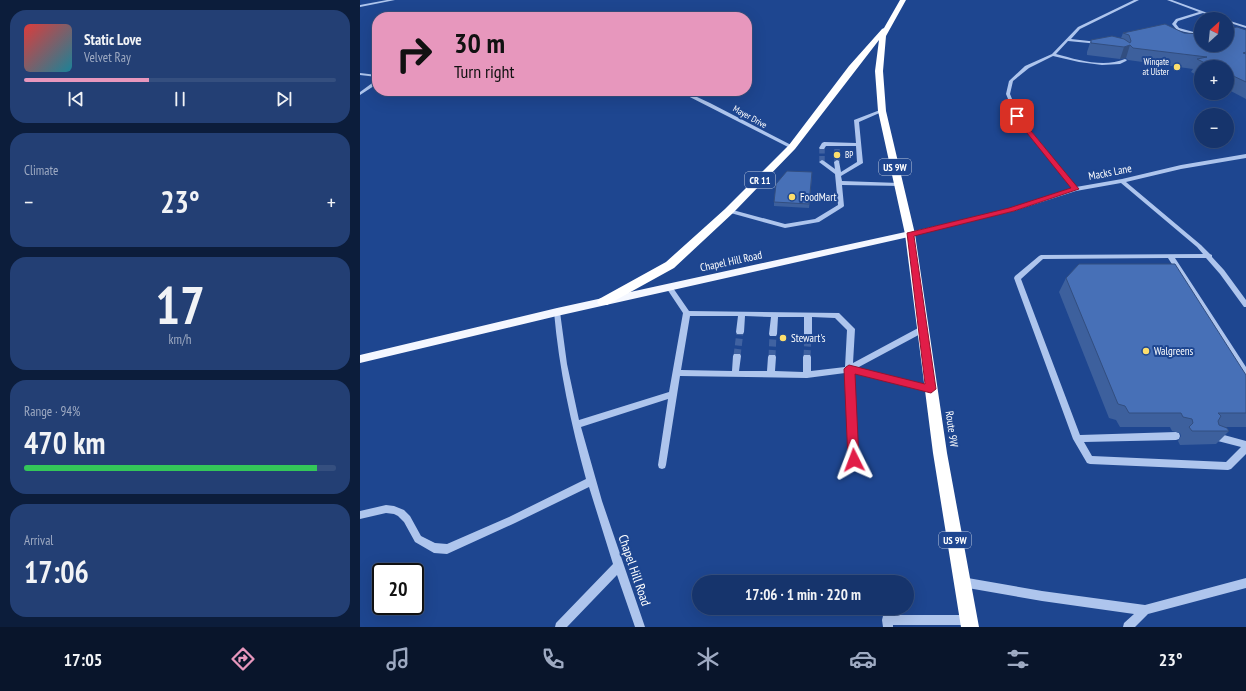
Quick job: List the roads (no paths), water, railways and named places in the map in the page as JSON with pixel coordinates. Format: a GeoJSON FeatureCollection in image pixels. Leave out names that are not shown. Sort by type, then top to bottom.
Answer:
{"type":"FeatureCollection","features":[{"type":"Feature","properties":{"kind":"highway","name":"US 9W"},"geometry":{"type":"LineString","coordinates":[[903,0],[883,36],[879,71],[882,111],[910,234]]}},
{"type":"Feature","properties":{"kind":"highway","name":"CR 11"},"geometry":{"type":"LineString","coordinates":[[603,302],[670,264],[729,211],[792,147],[852,68],[888,26]]}},
{"type":"Feature","properties":{"kind":"highway","name":"Route 9W"},"geometry":{"type":"LineString","coordinates":[[910,234],[940,453],[970,624]]}},
{"type":"Feature","properties":{"kind":"main road","name":"Chapel Hill Road"},"geometry":{"type":"LineString","coordinates":[[360,359],[557,312],[910,234]]}},
{"type":"Feature","properties":{"kind":"street"},"geometry":{"type":"LineString","coordinates":[[360,6],[393,0]]}},
{"type":"Feature","properties":{"kind":"street"},"geometry":{"type":"LineString","coordinates":[[1075,189],[1017,116],[1008,94],[1011,81],[1027,67],[1053,55],[1079,28],[1137,0]]}},
{"type":"Feature","properties":{"kind":"street"},"geometry":{"type":"LineString","coordinates":[[1169,0],[1203,12]]}},
{"type":"Feature","properties":{"kind":"street"},"geometry":{"type":"LineString","coordinates":[[1194,15],[1177,20],[1174,24],[1178,29],[1194,34]]}},
{"type":"Feature","properties":{"kind":"street"},"geometry":{"type":"LineString","coordinates":[[1234,23],[1244,27]]}},
{"type":"Feature","properties":{"kind":"street"},"geometry":{"type":"LineString","coordinates":[[1234,28],[1244,27]]}},
{"type":"Feature","properties":{"kind":"street"},"geometry":{"type":"LineString","coordinates":[[1068,40],[1101,43]]}},
{"type":"Feature","properties":{"kind":"street"},"geometry":{"type":"LineString","coordinates":[[1053,55],[1098,64],[1117,65],[1125,60]]}},
{"type":"Feature","properties":{"kind":"street"},"geometry":{"type":"LineString","coordinates":[[360,74],[372,75]]}},
{"type":"Feature","properties":{"kind":"street"},"geometry":{"type":"LineString","coordinates":[[360,94],[372,86]]}},
{"type":"Feature","properties":{"kind":"street","name":"Mayer Drive"},"geometry":{"type":"LineString","coordinates":[[692,96],[711,104],[758,131],[792,147]]}},
{"type":"Feature","properties":{"kind":"street"},"geometry":{"type":"LineString","coordinates":[[840,175],[860,163],[856,121],[882,111]]}},
{"type":"Feature","properties":{"kind":"street"},"geometry":{"type":"LineString","coordinates":[[822,148],[824,144],[837,146],[859,144]]}},
{"type":"Feature","properties":{"kind":"street","name":"Macks Lane"},"geometry":{"type":"LineString","coordinates":[[910,234],[1012,210],[1075,189],[1122,181],[1181,167],[1246,156]]}},
{"type":"Feature","properties":{"kind":"street"},"geometry":{"type":"LineString","coordinates":[[822,162],[840,175]]}},
{"type":"Feature","properties":{"kind":"street"},"geometry":{"type":"LineString","coordinates":[[729,211],[785,226],[817,221],[841,206],[839,183],[840,175],[837,162]]}},
{"type":"Feature","properties":{"kind":"street"},"geometry":{"type":"LineString","coordinates":[[1122,181],[1210,256],[1246,305]]}},
{"type":"Feature","properties":{"kind":"street"},"geometry":{"type":"LineString","coordinates":[[839,183],[899,185]]}},
{"type":"Feature","properties":{"kind":"street"},"geometry":{"type":"LineString","coordinates":[[1170,256],[1246,374]]}},
{"type":"Feature","properties":{"kind":"street"},"geometry":{"type":"LineString","coordinates":[[1210,256],[1041,257],[1017,278],[1077,439],[1090,460],[1228,466],[1246,448]]}},
{"type":"Feature","properties":{"kind":"street"},"geometry":{"type":"LineString","coordinates":[[662,465],[687,313],[669,287]]}},
{"type":"Feature","properties":{"kind":"street","name":"Chapel Hill Road"},"geometry":{"type":"LineString","coordinates":[[557,312],[565,371],[576,425],[618,566],[640,627]]}},
{"type":"Feature","properties":{"kind":"street"},"geometry":{"type":"LineString","coordinates":[[687,313],[837,315],[851,329],[849,369],[854,460]]}},
{"type":"Feature","properties":{"kind":"street"},"geometry":{"type":"LineString","coordinates":[[740,332],[742,314]]}},
{"type":"Feature","properties":{"kind":"street"},"geometry":{"type":"LineString","coordinates":[[773,334],[774,314]]}},
{"type":"Feature","properties":{"kind":"street"},"geometry":{"type":"LineString","coordinates":[[808,315],[808,334]]}},
{"type":"Feature","properties":{"kind":"street"},"geometry":{"type":"LineString","coordinates":[[677,373],[807,375],[849,369],[923,329]]}},
{"type":"Feature","properties":{"kind":"street"},"geometry":{"type":"LineString","coordinates":[[735,374],[737,356]]}},
{"type":"Feature","properties":{"kind":"street"},"geometry":{"type":"LineString","coordinates":[[771,375],[772,357]]}},
{"type":"Feature","properties":{"kind":"street"},"geometry":{"type":"LineString","coordinates":[[807,357],[807,375]]}},
{"type":"Feature","properties":{"kind":"street"},"geometry":{"type":"LineString","coordinates":[[849,369],[931,389]]}},
{"type":"Feature","properties":{"kind":"street"},"geometry":{"type":"LineString","coordinates":[[576,425],[673,394]]}},
{"type":"Feature","properties":{"kind":"street"},"geometry":{"type":"LineString","coordinates":[[1211,435],[1246,445]]}},
{"type":"Feature","properties":{"kind":"street"},"geometry":{"type":"LineString","coordinates":[[1077,439],[1176,436]]}},
{"type":"Feature","properties":{"kind":"street"},"geometry":{"type":"LineString","coordinates":[[360,515],[386,509],[394,510],[401,513],[407,519],[418,539],[434,548],[447,549],[512,520],[592,481]]}},
{"type":"Feature","properties":{"kind":"street"},"geometry":{"type":"LineString","coordinates":[[560,627],[618,566]]}},
{"type":"Feature","properties":{"kind":"street"},"geometry":{"type":"LineString","coordinates":[[962,582],[1042,596],[1145,610],[1246,583]]}},
{"type":"Feature","properties":{"kind":"street"},"geometry":{"type":"LineString","coordinates":[[1128,627],[1145,610]]}},
{"type":"Feature","properties":{"kind":"street"},"geometry":{"type":"LineString","coordinates":[[888,627],[887,620],[970,624]]}},
{"type":"Feature","properties":{"kind":"tunnel"},"geometry":{"type":"LineString","coordinates":[[822,148],[822,162]]}},
{"type":"Feature","properties":{"kind":"tunnel"},"geometry":{"type":"LineString","coordinates":[[837,149],[837,162]]}},
{"type":"Feature","properties":{"kind":"tunnel"},"geometry":{"type":"LineString","coordinates":[[737,356],[740,332]]}},
{"type":"Feature","properties":{"kind":"tunnel"},"geometry":{"type":"LineString","coordinates":[[772,357],[773,334]]}},
{"type":"Feature","properties":{"kind":"tunnel"},"geometry":{"type":"LineString","coordinates":[[807,357],[808,334]]}},
{"type":"Feature","properties":{"kind":"place","name":"Wingate at Ulster"},"geometry":{"type":"Point","coordinates":[1177,67]}},
{"type":"Feature","properties":{"kind":"place","name":"BP"},"geometry":{"type":"Point","coordinates":[837,155]}},
{"type":"Feature","properties":{"kind":"place","name":"FoodMart"},"geometry":{"type":"Point","coordinates":[792,197]}},
{"type":"Feature","properties":{"kind":"place","name":"Stewart's"},"geometry":{"type":"Point","coordinates":[783,338]}},
{"type":"Feature","properties":{"kind":"place","name":"Walgreens"},"geometry":{"type":"Point","coordinates":[1146,351]}}]}
